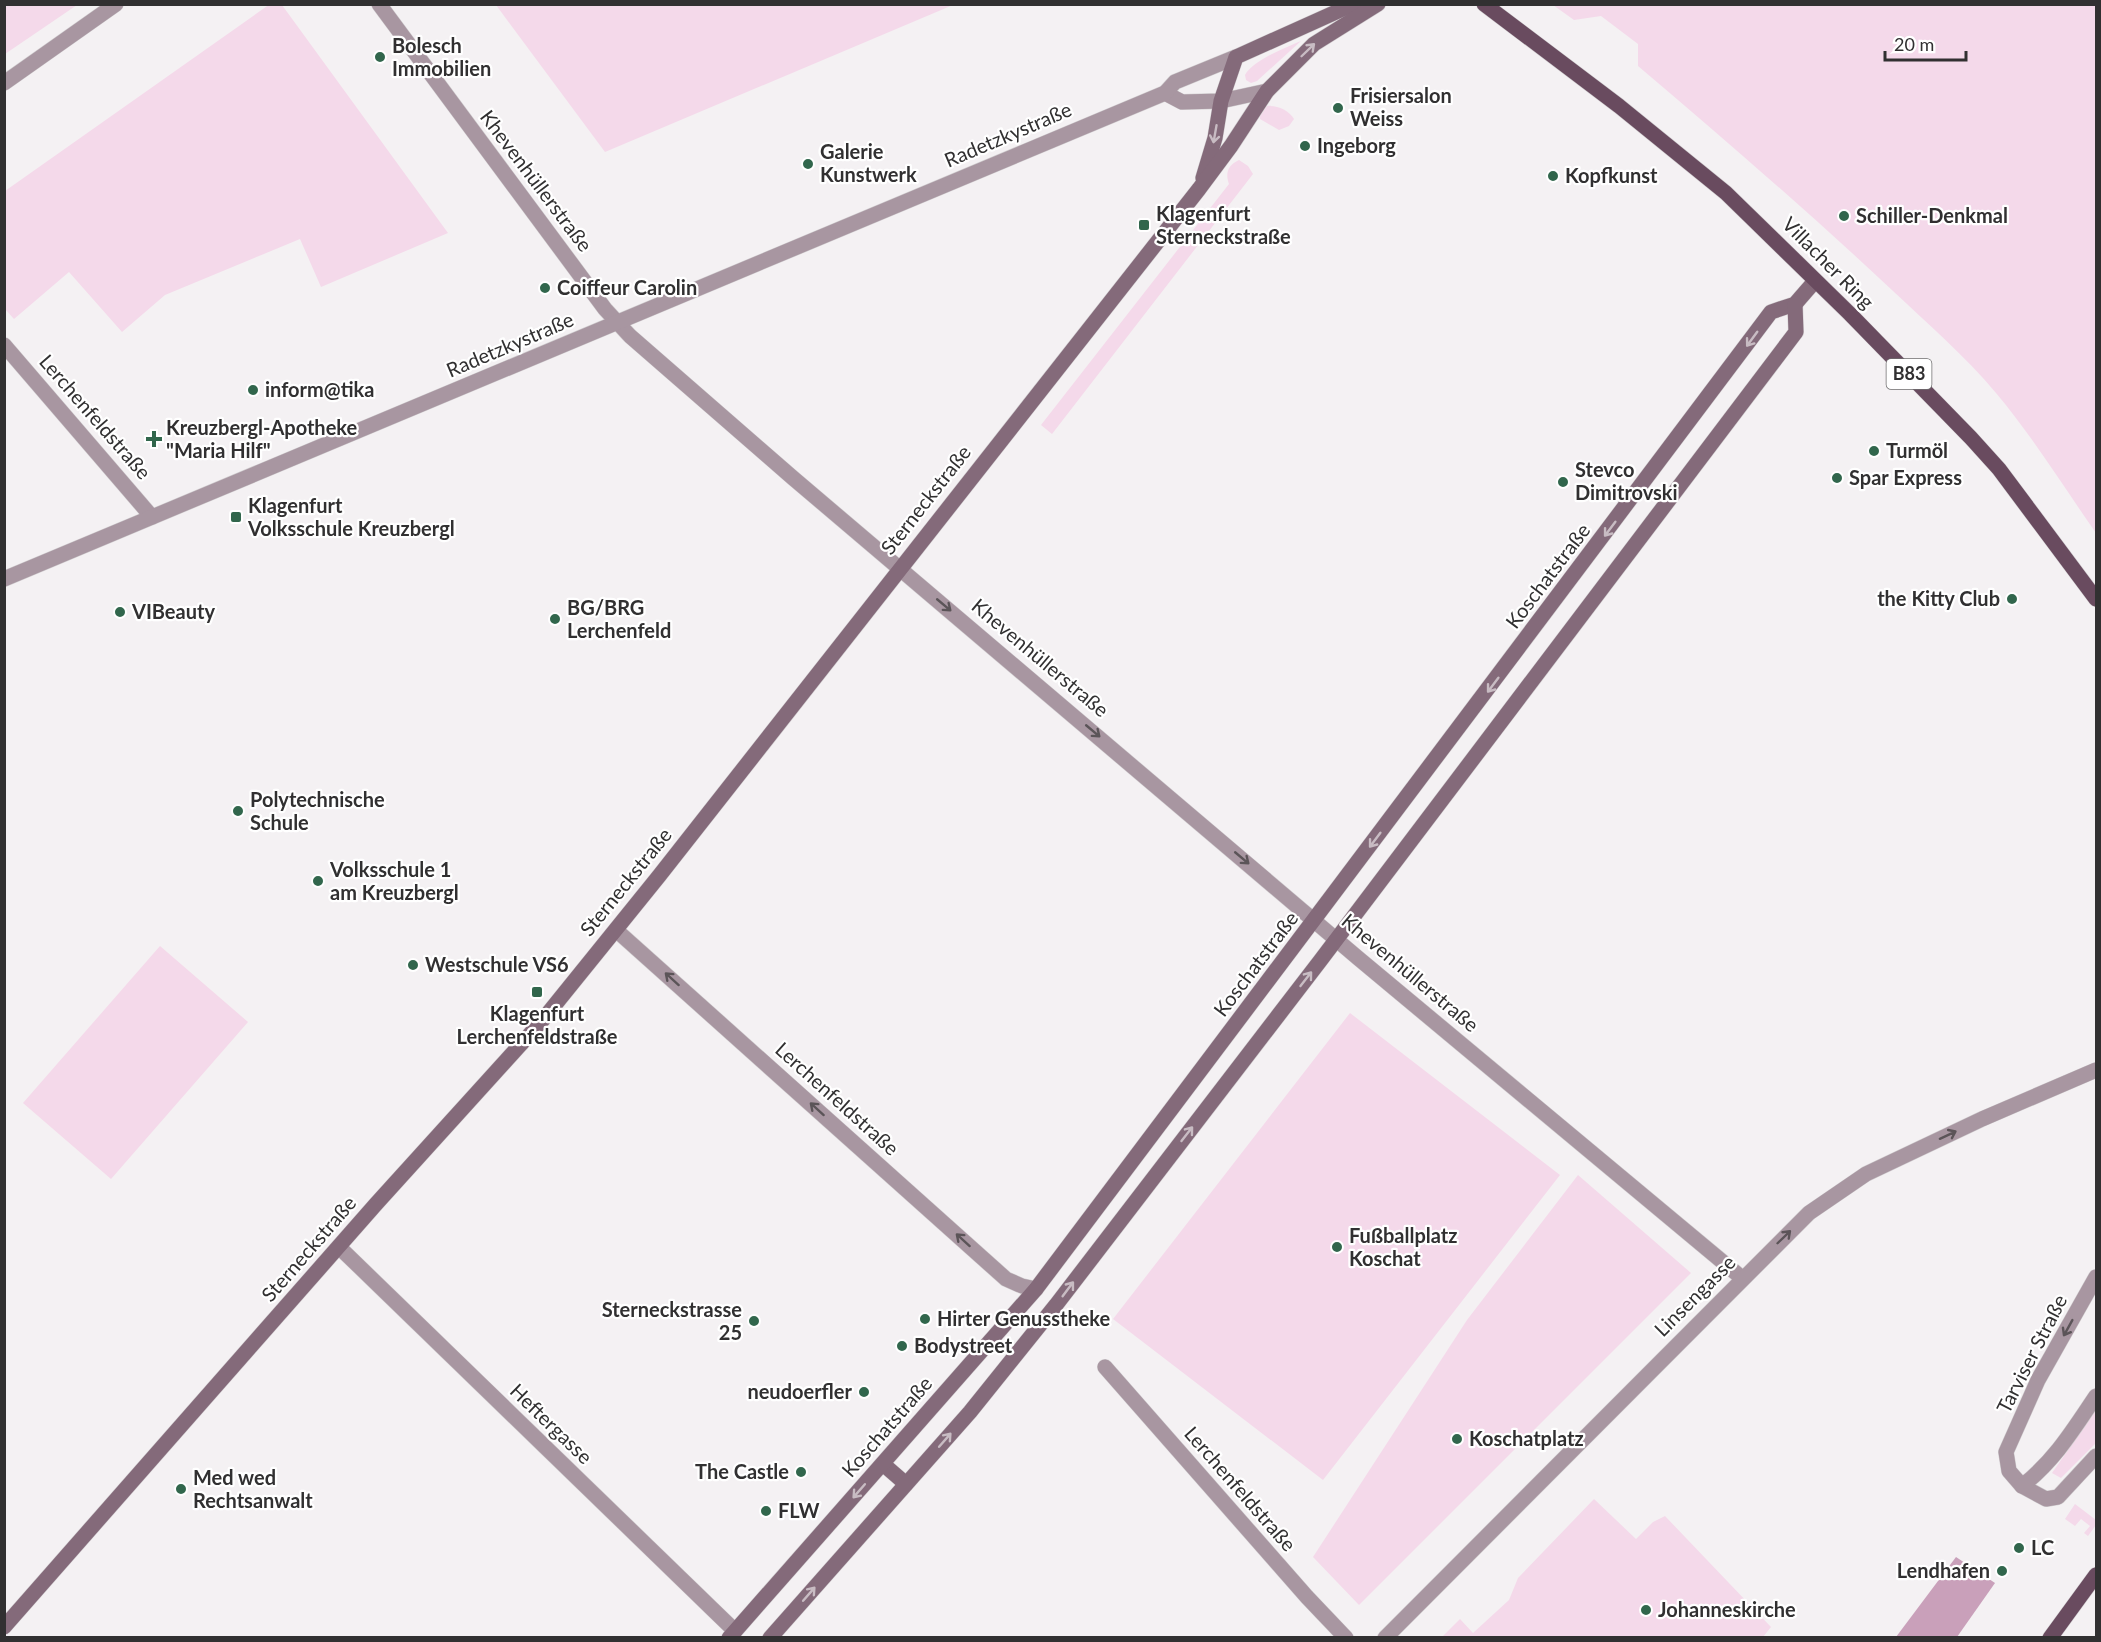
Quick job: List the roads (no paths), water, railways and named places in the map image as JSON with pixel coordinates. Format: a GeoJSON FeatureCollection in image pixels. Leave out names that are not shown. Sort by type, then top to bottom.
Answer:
{"type":"FeatureCollection","features":[{"type":"Feature","properties":{"kind":"main road","name":"Radetzkystraße"},"geometry":{"type":"LineString","coordinates":[[1236,57],[1354,4]]}},
{"type":"Feature","properties":{"kind":"main road","name":"Sterneckstraße"},"geometry":{"type":"LineString","coordinates":[[4,1627],[339,1246],[541,1022],[616,930],[1199,189],[1231,147],[1266,91],[1314,44],[1378,4]]}},
{"type":"Feature","properties":{"kind":"main road","name":"Villacher Ring"},"geometry":{"type":"LineString","coordinates":[[1484,4],[1619,106],[1726,193],[1955,422],[1999,470],[2097,599]]}},
{"type":"Feature","properties":{"kind":"main road","name":"Sterneckstraße"},"geometry":{"type":"LineString","coordinates":[[1199,189],[1215,138],[1221,101],[1236,57]]}},
{"type":"Feature","properties":{"kind":"main road","name":"Koschatstraße"},"geometry":{"type":"LineString","coordinates":[[732,1634],[1036,1289],[1772,312],[1795,304],[1815,281]]}},
{"type":"Feature","properties":{"kind":"main road"},"geometry":{"type":"LineString","coordinates":[[770,1638],[970,1412],[1056,1305],[1796,332],[1795,304]]}},
{"type":"Feature","properties":{"kind":"main road"},"geometry":{"type":"LineString","coordinates":[[883,1464],[906,1484]]}},
{"type":"Feature","properties":{"kind":"main road"},"geometry":{"type":"LineString","coordinates":[[2050,1638],[2097,1575]]}},
{"type":"Feature","properties":{"kind":"street"},"geometry":{"type":"LineString","coordinates":[[4,83],[116,4]]}},
{"type":"Feature","properties":{"kind":"street","name":"Khevenhüllerstraße"},"geometry":{"type":"LineString","coordinates":[[379,4],[605,309],[630,336],[1336,939],[1742,1278]]}},
{"type":"Feature","properties":{"kind":"street","name":"Radetzkystraße"},"geometry":{"type":"LineString","coordinates":[[4,579],[1165,93],[1175,82],[1236,57]]}},
{"type":"Feature","properties":{"kind":"street"},"geometry":{"type":"LineString","coordinates":[[1165,93],[1182,102],[1221,101],[1266,91]]}},
{"type":"Feature","properties":{"kind":"street","name":"Lerchenfeldstraße"},"geometry":{"type":"LineString","coordinates":[[4,345],[152,517]]}},
{"type":"Feature","properties":{"kind":"street","name":"Lerchenfeldstraße"},"geometry":{"type":"LineString","coordinates":[[616,930],[1006,1278],[1022,1286],[1036,1289]]}},
{"type":"Feature","properties":{"kind":"street","name":"Linsengasse"},"geometry":{"type":"LineString","coordinates":[[1385,1638],[1809,1213],[1866,1174],[1982,1119],[2097,1070]]}},
{"type":"Feature","properties":{"kind":"street","name":"Heftergasse"},"geometry":{"type":"LineString","coordinates":[[339,1246],[732,1634]]}},
{"type":"Feature","properties":{"kind":"street","name":"Tarviser Straße"},"geometry":{"type":"LineString","coordinates":[[2022,1486],[2009,1471],[2006,1452],[2038,1380],[2097,1276]]}},
{"type":"Feature","properties":{"kind":"street","name":"Lerchenfeldstraße"},"geometry":{"type":"LineString","coordinates":[[1105,1367],[1307,1597],[1346,1638]]}},
{"type":"Feature","properties":{"kind":"street"},"geometry":{"type":"LineString","coordinates":[[2097,1396],[2055,1455],[2042,1470],[2022,1486],[2046,1499],[2058,1497],[2097,1456]]}},
{"type":"Feature","properties":{"kind":"place","name":"Bolesch Immobilien"},"geometry":{"type":"Point","coordinates":[380,57]}},
{"type":"Feature","properties":{"kind":"place","name":"Frisiersalon Weiss"},"geometry":{"type":"Point","coordinates":[1338,108]}},
{"type":"Feature","properties":{"kind":"place","name":"Ingeborg"},"geometry":{"type":"Point","coordinates":[1305,146]}},
{"type":"Feature","properties":{"kind":"place","name":"Galerie Kunstwerk"},"geometry":{"type":"Point","coordinates":[808,164]}},
{"type":"Feature","properties":{"kind":"place","name":"Kopfkunst"},"geometry":{"type":"Point","coordinates":[1553,176]}},
{"type":"Feature","properties":{"kind":"place","name":"Schiller-Denkmal"},"geometry":{"type":"Point","coordinates":[1844,216]}},
{"type":"Feature","properties":{"kind":"place","name":"Klagenfurt Sterneckstraße"},"geometry":{"type":"Point","coordinates":[1144,225]}},
{"type":"Feature","properties":{"kind":"place","name":"Coiffeur Carolin"},"geometry":{"type":"Point","coordinates":[545,288]}},
{"type":"Feature","properties":{"kind":"place","name":"inform@tika"},"geometry":{"type":"Point","coordinates":[253,390]}},
{"type":"Feature","properties":{"kind":"place","name":"Kreuzbergl-Apotheke \"Maria Hilf\""},"geometry":{"type":"Point","coordinates":[154,439]}},
{"type":"Feature","properties":{"kind":"place","name":"Turmöl"},"geometry":{"type":"Point","coordinates":[1874,451]}},
{"type":"Feature","properties":{"kind":"place","name":"Spar Express"},"geometry":{"type":"Point","coordinates":[1837,478]}},
{"type":"Feature","properties":{"kind":"place","name":"Stevco Dimitrovski"},"geometry":{"type":"Point","coordinates":[1563,482]}},
{"type":"Feature","properties":{"kind":"place","name":"Klagenfurt Volksschule Kreuzbergl"},"geometry":{"type":"Point","coordinates":[236,517]}},
{"type":"Feature","properties":{"kind":"place","name":"the Kitty Club"},"geometry":{"type":"Point","coordinates":[2012,599]}},
{"type":"Feature","properties":{"kind":"place","name":"VIBeauty"},"geometry":{"type":"Point","coordinates":[120,612]}},
{"type":"Feature","properties":{"kind":"place","name":"BG/BRG Lerchenfeld"},"geometry":{"type":"Point","coordinates":[555,619]}},
{"type":"Feature","properties":{"kind":"place","name":"Polytechnische Schule"},"geometry":{"type":"Point","coordinates":[238,811]}},
{"type":"Feature","properties":{"kind":"place","name":"Volksschule 1 am Kreuzbergl"},"geometry":{"type":"Point","coordinates":[318,881]}},
{"type":"Feature","properties":{"kind":"place","name":"Westschule VS6"},"geometry":{"type":"Point","coordinates":[413,965]}},
{"type":"Feature","properties":{"kind":"place","name":"Klagenfurt Lerchenfeldstraße"},"geometry":{"type":"Point","coordinates":[537,992]}},
{"type":"Feature","properties":{"kind":"place","name":"Fußballplatz Koschat"},"geometry":{"type":"Point","coordinates":[1337,1247]}},
{"type":"Feature","properties":{"kind":"place","name":"Hirter Genusstheke"},"geometry":{"type":"Point","coordinates":[925,1319]}},
{"type":"Feature","properties":{"kind":"place","name":"Sterneckstrasse 25"},"geometry":{"type":"Point","coordinates":[754,1321]}},
{"type":"Feature","properties":{"kind":"place","name":"Bodystreet"},"geometry":{"type":"Point","coordinates":[902,1346]}},
{"type":"Feature","properties":{"kind":"place","name":"neudoerfler"},"geometry":{"type":"Point","coordinates":[864,1392]}},
{"type":"Feature","properties":{"kind":"place","name":"Koschatplatz"},"geometry":{"type":"Point","coordinates":[1457,1439]}},
{"type":"Feature","properties":{"kind":"place","name":"The Castle"},"geometry":{"type":"Point","coordinates":[801,1472]}},
{"type":"Feature","properties":{"kind":"place","name":"Med wed Rechtsanwalt"},"geometry":{"type":"Point","coordinates":[181,1489]}},
{"type":"Feature","properties":{"kind":"place","name":"FLW"},"geometry":{"type":"Point","coordinates":[766,1511]}},
{"type":"Feature","properties":{"kind":"place","name":"LC"},"geometry":{"type":"Point","coordinates":[2019,1548]}},
{"type":"Feature","properties":{"kind":"place","name":"Lendhafen"},"geometry":{"type":"Point","coordinates":[2002,1571]}},
{"type":"Feature","properties":{"kind":"place","name":"Johanneskirche"},"geometry":{"type":"Point","coordinates":[1646,1610]}}]}
